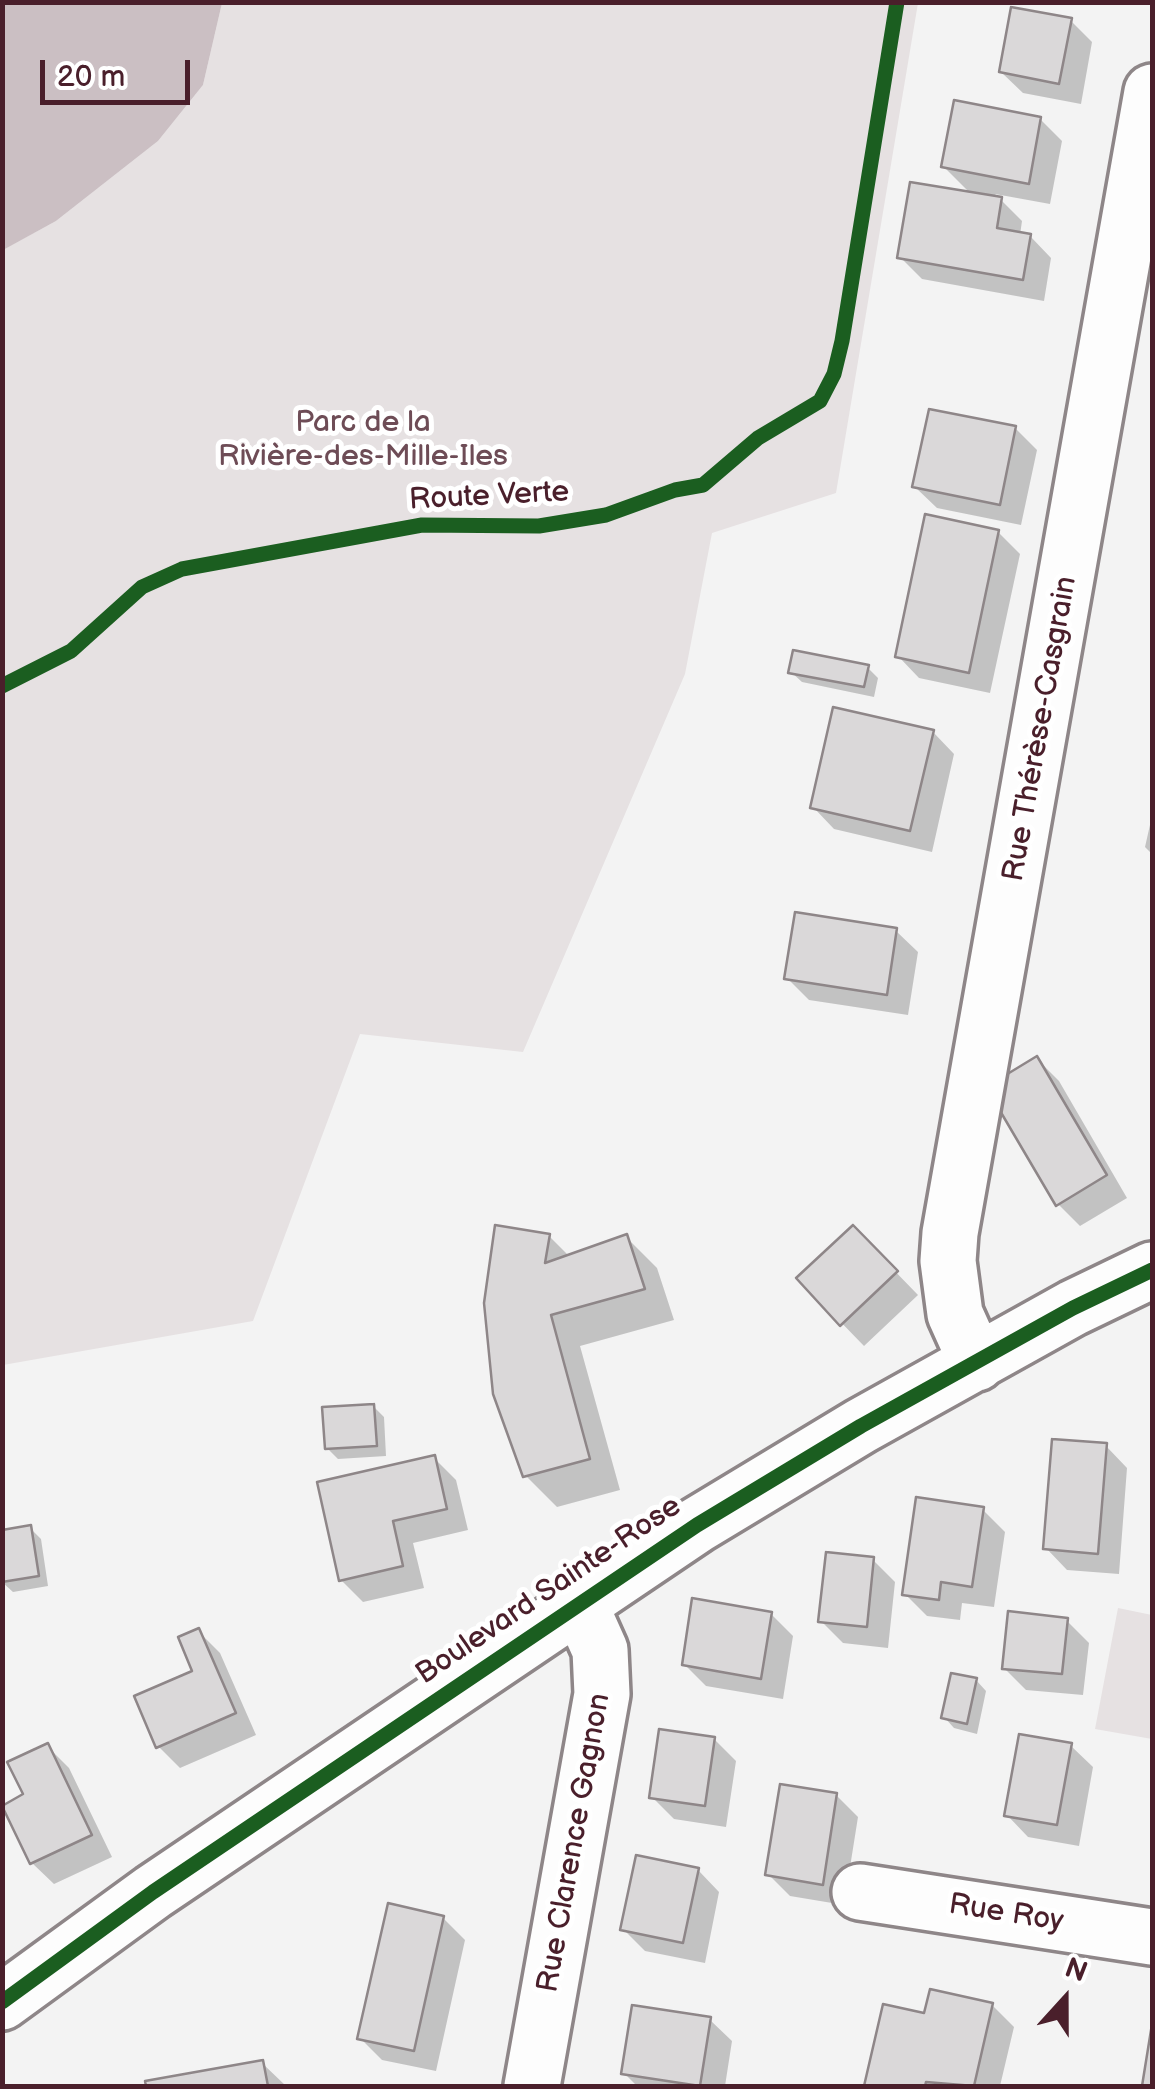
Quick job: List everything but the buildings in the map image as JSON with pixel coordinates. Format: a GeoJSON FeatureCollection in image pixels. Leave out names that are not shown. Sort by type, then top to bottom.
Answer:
{"type":"FeatureCollection","features":[{"type":"Feature","properties":{"kind":"street","name":"Rue Thérèse-Casgrain"},"geometry":{"type":"LineString","coordinates":[[977,1363],[955,1314],[948,1261],[950,1233],[1152,92]]}},
{"type":"Feature","properties":{"kind":"street","name":"Boulevard Sainte-Rose"},"geometry":{"type":"LineString","coordinates":[[2,2002],[153,1892],[579,1603],[815,1453],[1152,1270]]}},
{"type":"Feature","properties":{"kind":"street","name":"Rue Clarence Gagnon"},"geometry":{"type":"LineString","coordinates":[[532,2086],[602,1694],[600,1650],[579,1603]]}},
{"type":"Feature","properties":{"kind":"street","name":"Rue Roy"},"geometry":{"type":"LineString","coordinates":[[860,1892],[1152,1937]]}},
{"type":"Feature","properties":{"kind":"green space","name":"Parc de la Rivière-des-Mille-Iles"},"geometry":{"type":"Polygon","coordinates":[[[222,3],[918,3],[836,493],[712,533],[685,674],[523,1052],[360,1034],[253,1321],[3,1365],[2,250],[56,221],[158,141],[203,85],[222,3]]]}},
{"type":"Feature","properties":{"kind":"green space"},"geometry":{"type":"Polygon","coordinates":[[[1118,1608],[1152,1615],[1152,1739],[1095,1729],[1118,1608]]]}},
{"type":"Feature","properties":{"kind":"shaded area"},"geometry":{"type":"Polygon","coordinates":[[[2,3],[222,3],[203,85],[158,141],[56,221],[3,250],[2,3]]]}},
{"type":"Feature","properties":{"kind":"cycle path","name":"Route Verte"},"geometry":{"type":"LineString","coordinates":[[2,686],[71,651],[142,587],[182,569],[422,525],[539,526],[606,515],[675,490],[703,485],[758,438],[820,401],[834,374],[842,341],[897,2]]}},
{"type":"Feature","properties":{"kind":"cycle path"},"geometry":{"type":"LineString","coordinates":[[2,2002],[153,1892],[697,1525],[861,1426],[1073,1308],[1152,1270]]}}]}
